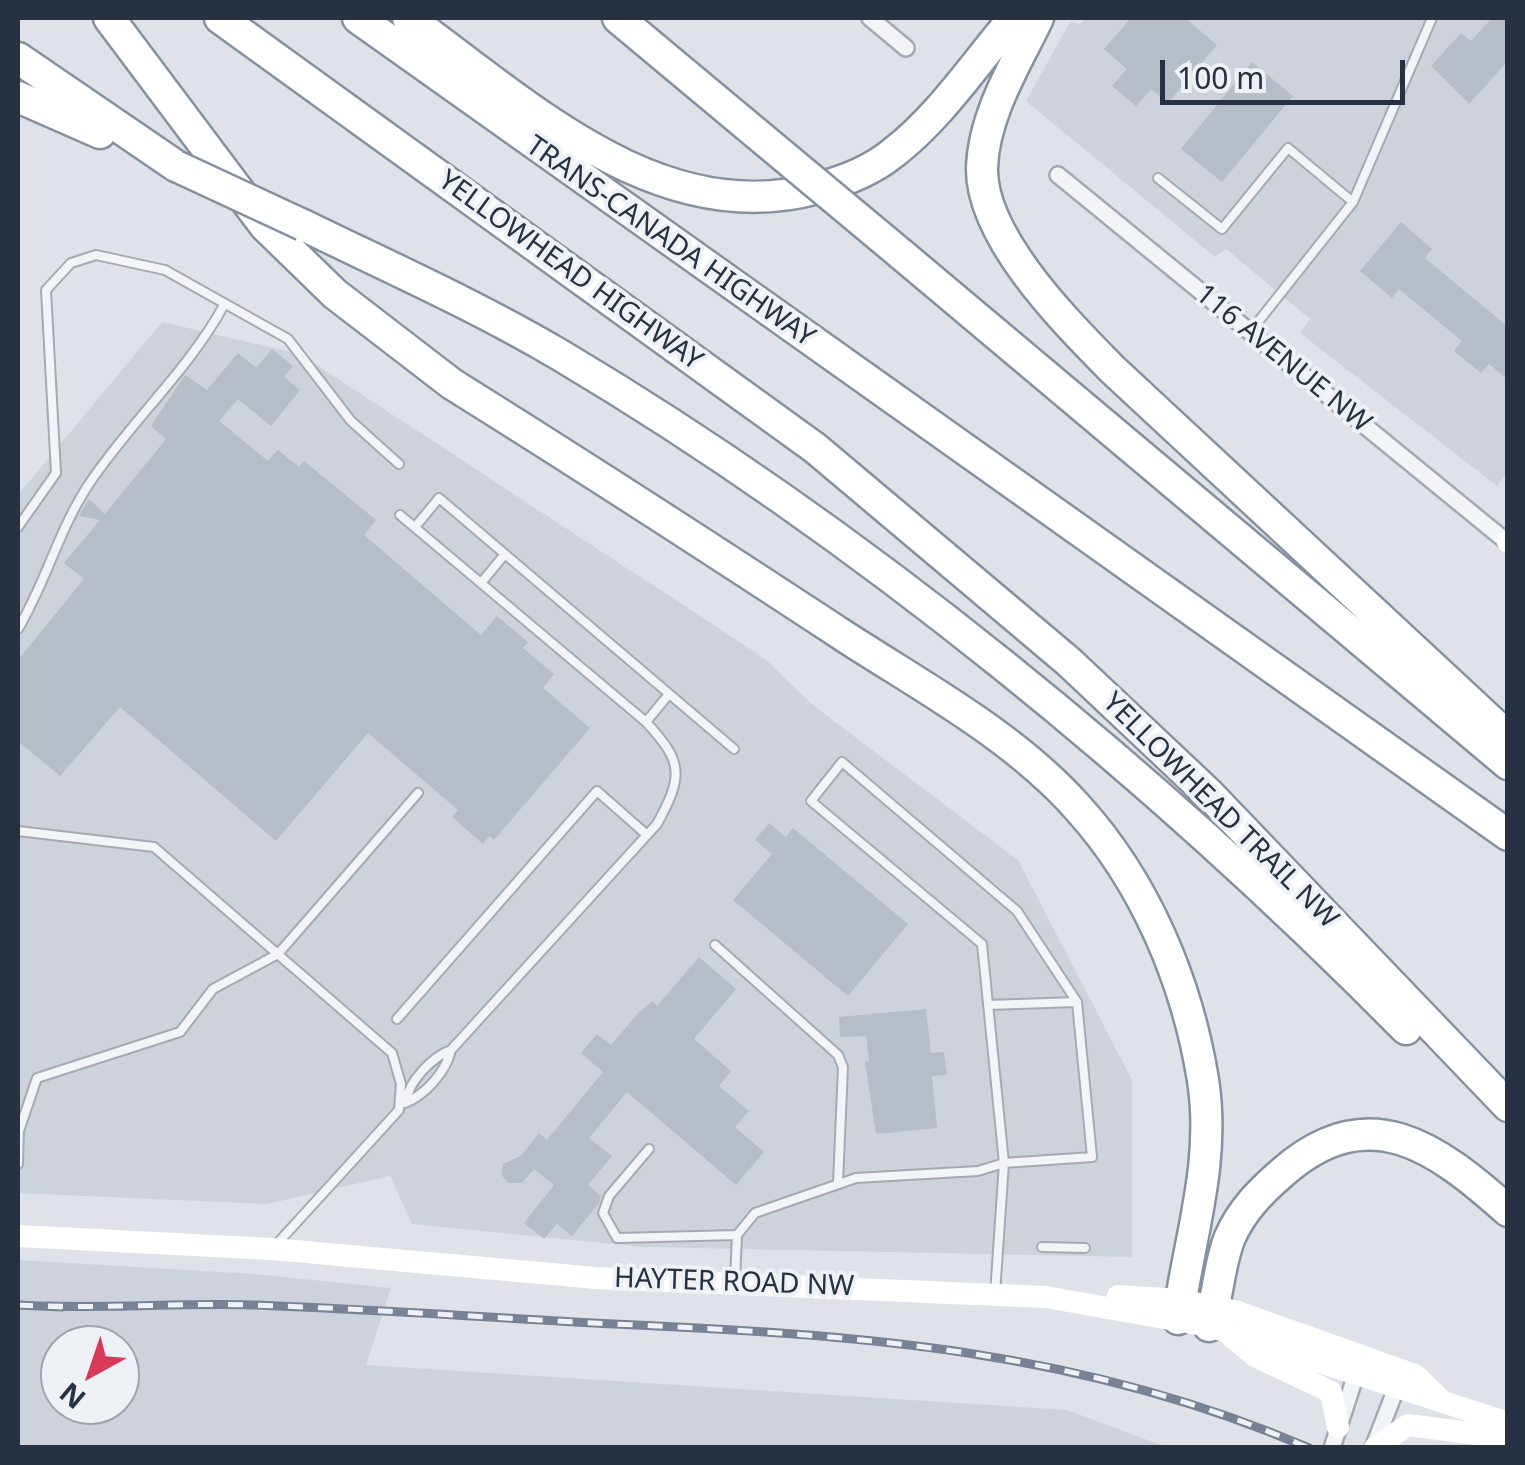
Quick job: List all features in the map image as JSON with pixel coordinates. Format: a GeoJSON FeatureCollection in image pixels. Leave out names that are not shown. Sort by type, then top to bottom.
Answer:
{"type":"FeatureCollection","features":[{"type":"Feature","properties":{"kind":"highway"},"geometry":{"type":"LineString","coordinates":[[109,18],[265,226],[371,324],[452,384],[980,725],[1078,807],[1121,862],[1149,908],[1184,1001],[1203,1079],[1206,1170],[1179,1310]]}},
{"type":"Feature","properties":{"kind":"highway","name":"YELLOWHEAD HIGHWAY"},"geometry":{"type":"LineString","coordinates":[[220,18],[815,448],[914,534]]}},
{"type":"Feature","properties":{"kind":"highway","name":"TRANS-CANADA HIGHWAY"},"geometry":{"type":"LineString","coordinates":[[358,18],[1508,835]]}},
{"type":"Feature","properties":{"kind":"highway"},"geometry":{"type":"LineString","coordinates":[[408,18],[583,144],[678,187],[740,198],[800,193],[870,169],[918,130],[1014,18]]}},
{"type":"Feature","properties":{"kind":"highway"},"geometry":{"type":"LineString","coordinates":[[601,18],[671,64]]}},
{"type":"Feature","properties":{"kind":"highway"},"geometry":{"type":"LineString","coordinates":[[618,18],[1508,764]]}},
{"type":"Feature","properties":{"kind":"highway"},"geometry":{"type":"LineString","coordinates":[[1038,18],[996,104],[982,169],[985,196],[1014,252],[1067,322],[1155,411],[1508,737]]}},
{"type":"Feature","properties":{"kind":"highway"},"geometry":{"type":"LineString","coordinates":[[18,58],[176,166]]}},
{"type":"Feature","properties":{"kind":"highway"},"geometry":{"type":"LineString","coordinates":[[18,97],[176,166],[465,304],[620,392],[920,602],[1173,810],[1322,944],[1508,1128]]}},
{"type":"Feature","properties":{"kind":"highway","name":"YELLOWHEAD TRAIL NW"},"geometry":{"type":"LineString","coordinates":[[914,534],[1069,662],[1171,757],[1508,1106]]}},
{"type":"Feature","properties":{"kind":"highway"},"geometry":{"type":"LineString","coordinates":[[1216,1320],[1230,1238],[1248,1205],[1299,1158],[1355,1134],[1376,1133],[1435,1151],[1508,1211]]}},
{"type":"Feature","properties":{"kind":"street"},"geometry":{"type":"LineString","coordinates":[[870,18],[906,48]]}},
{"type":"Feature","properties":{"kind":"street","name":"116 AVENUE NW"},"geometry":{"type":"LineString","coordinates":[[1058,175],[1507,542]]}},
{"type":"Feature","properties":{"kind":"street","name":"HAYTER ROAD NW"},"geometry":{"type":"LineString","coordinates":[[18,1236],[272,1249],[596,1278],[1065,1300],[1123,1296],[1179,1310]]}},
{"type":"Feature","properties":{"kind":"street"},"geometry":{"type":"LineString","coordinates":[[1179,1310],[1360,1364],[1508,1422]]}},
{"type":"Feature","properties":{"kind":"street"},"geometry":{"type":"LineString","coordinates":[[1216,1320],[1255,1356],[1330,1392],[1335,1438]]}},
{"type":"Feature","properties":{"kind":"street"},"geometry":{"type":"LineString","coordinates":[[1335,1438],[1360,1364]]}},
{"type":"Feature","properties":{"kind":"street"},"geometry":{"type":"LineString","coordinates":[[1374,1448],[1400,1380]]}},
{"type":"Feature","properties":{"kind":"street"},"geometry":{"type":"LineString","coordinates":[[1374,1448],[1408,1424],[1508,1438]]}},
{"type":"Feature","properties":{"kind":"lane"},"geometry":{"type":"LineString","coordinates":[[1250,332],[1353,202],[1432,18]]}},
{"type":"Feature","properties":{"kind":"lane"},"geometry":{"type":"LineString","coordinates":[[1158,178],[1222,229],[1288,148],[1353,202]]}},
{"type":"Feature","properties":{"kind":"lane"},"geometry":{"type":"LineString","coordinates":[[18,528],[56,473],[46,290],[70,263],[96,255],[165,270],[288,339],[351,421],[400,464]]}},
{"type":"Feature","properties":{"kind":"lane"},"geometry":{"type":"LineString","coordinates":[[18,629],[40,592],[82,496],[202,345],[224,304]]}},
{"type":"Feature","properties":{"kind":"lane"},"geometry":{"type":"LineString","coordinates":[[415,527],[439,498],[734,749]]}},
{"type":"Feature","properties":{"kind":"lane"},"geometry":{"type":"LineString","coordinates":[[272,1249],[398,1110],[417,1098],[439,1073],[451,1050],[647,835],[677,786],[673,752],[646,722],[400,515]]}},
{"type":"Feature","properties":{"kind":"lane"},"geometry":{"type":"LineString","coordinates":[[481,583],[505,554]]}},
{"type":"Feature","properties":{"kind":"lane"},"geometry":{"type":"LineString","coordinates":[[646,722],[669,694]]}},
{"type":"Feature","properties":{"kind":"lane"},"geometry":{"type":"LineString","coordinates":[[735,1284],[737,1234],[755,1214],[838,1183],[978,1171],[1004,1163],[1092,1157],[1077,1002],[1018,912],[842,762],[811,801],[982,944],[1004,1163],[995,1296]]}},
{"type":"Feature","properties":{"kind":"lane"},"geometry":{"type":"LineString","coordinates":[[396,1019],[598,791],[647,835]]}},
{"type":"Feature","properties":{"kind":"lane"},"geometry":{"type":"LineString","coordinates":[[18,1164],[18,1131],[37,1078],[180,1032],[213,990],[278,954],[418,793]]}},
{"type":"Feature","properties":{"kind":"lane"},"geometry":{"type":"LineString","coordinates":[[18,831],[154,847],[392,1053],[401,1084],[398,1110]]}},
{"type":"Feature","properties":{"kind":"lane"},"geometry":{"type":"LineString","coordinates":[[715,945],[838,1055],[843,1067],[838,1183]]}},
{"type":"Feature","properties":{"kind":"lane"},"geometry":{"type":"LineString","coordinates":[[988,1005],[1077,1002]]}},
{"type":"Feature","properties":{"kind":"lane"},"geometry":{"type":"LineString","coordinates":[[649,1149],[609,1196],[603,1213],[617,1238],[737,1234]]}},
{"type":"Feature","properties":{"kind":"lane"},"geometry":{"type":"LineString","coordinates":[[1042,1247],[1084,1248]]}},
{"type":"Feature","properties":{"kind":"shaded area"},"geometry":{"type":"Polygon","coordinates":[[[1086,18],[1507,18],[1507,473],[1497,486],[1300,333],[1310,319],[1226,249],[1215,257],[1026,101],[1070,22],[1080,24],[1086,18]]]}},
{"type":"Feature","properties":{"kind":"shaded area"},"geometry":{"type":"Polygon","coordinates":[[[162,322],[300,354],[764,658],[814,706],[1018,860],[1132,1080],[1132,1257],[644,1247],[412,1224],[390,1176],[267,1204],[18,1193],[18,495],[162,322]]]}},
{"type":"Feature","properties":{"kind":"shaded area"},"geometry":{"type":"Polygon","coordinates":[[[18,1260],[254,1274],[391,1288],[366,1365],[1067,1410],[1166,1447],[18,1447],[18,1260]]]}},
{"type":"Feature","properties":{"kind":"building"},"geometry":{"type":"Polygon","coordinates":[[[1131,18],[1185,18],[1217,45],[1168,103],[1151,89],[1136,106],[1112,86],[1127,69],[1104,49],[1131,18]]]}},
{"type":"Feature","properties":{"kind":"building"},"geometry":{"type":"Polygon","coordinates":[[[1492,18],[1508,18],[1508,61],[1469,104],[1431,66],[1461,33],[1471,41],[1492,18]]]}},
{"type":"Feature","properties":{"kind":"building"},"geometry":{"type":"Polygon","coordinates":[[[1252,62],[1293,96],[1222,182],[1181,149],[1252,62]]]}},
{"type":"Feature","properties":{"kind":"building"},"geometry":{"type":"Polygon","coordinates":[[[1401,222],[1432,249],[1425,258],[1508,327],[1508,380],[1489,364],[1481,373],[1454,351],[1462,341],[1399,289],[1392,298],[1360,271],[1401,222]]]}},
{"type":"Feature","properties":{"kind":"building"},"geometry":{"type":"Polygon","coordinates":[[[272,349],[293,366],[284,377],[300,390],[271,426],[238,399],[219,421],[268,461],[278,450],[299,467],[304,461],[376,520],[364,535],[481,635],[497,616],[528,642],[523,648],[554,674],[543,688],[590,728],[494,840],[489,836],[483,844],[452,817],[458,810],[368,733],[276,841],[120,707],[60,776],[18,741],[18,660],[84,579],[64,563],[100,520],[79,516],[89,499],[105,514],[166,439],[151,426],[185,375],[207,390],[238,353],[256,368],[272,349]]]}},
{"type":"Feature","properties":{"kind":"building"},"geometry":{"type":"Polygon","coordinates":[[[769,823],[786,837],[793,828],[908,924],[848,996],[733,900],[772,854],[755,840],[769,823]]]}},
{"type":"Feature","properties":{"kind":"building"},"geometry":{"type":"Polygon","coordinates":[[[699,957],[736,989],[694,1039],[731,1071],[719,1086],[749,1111],[735,1127],[764,1152],[736,1185],[627,1092],[589,1138],[612,1156],[588,1185],[601,1196],[599,1203],[572,1236],[557,1224],[544,1239],[524,1223],[554,1185],[534,1169],[522,1183],[508,1183],[501,1174],[503,1164],[521,1156],[539,1133],[547,1140],[603,1072],[581,1053],[597,1034],[611,1045],[639,1012],[653,1001],[657,1006],[699,957]]]}},
{"type":"Feature","properties":{"kind":"building"},"geometry":{"type":"Polygon","coordinates":[[[926,1009],[931,1053],[944,1052],[947,1075],[932,1076],[937,1128],[876,1134],[865,1062],[869,1061],[866,1036],[840,1037],[839,1017],[926,1009]]]}},
{"type":"Feature","properties":{"kind":"railway"},"geometry":{"type":"LineString","coordinates":[[18,1305],[62,1307]]}},
{"type":"Feature","properties":{"kind":"railway"},"geometry":{"type":"LineString","coordinates":[[48,1306],[297,1307],[705,1328],[882,1342],[1053,1368],[1138,1388],[1309,1448]]}}]}
